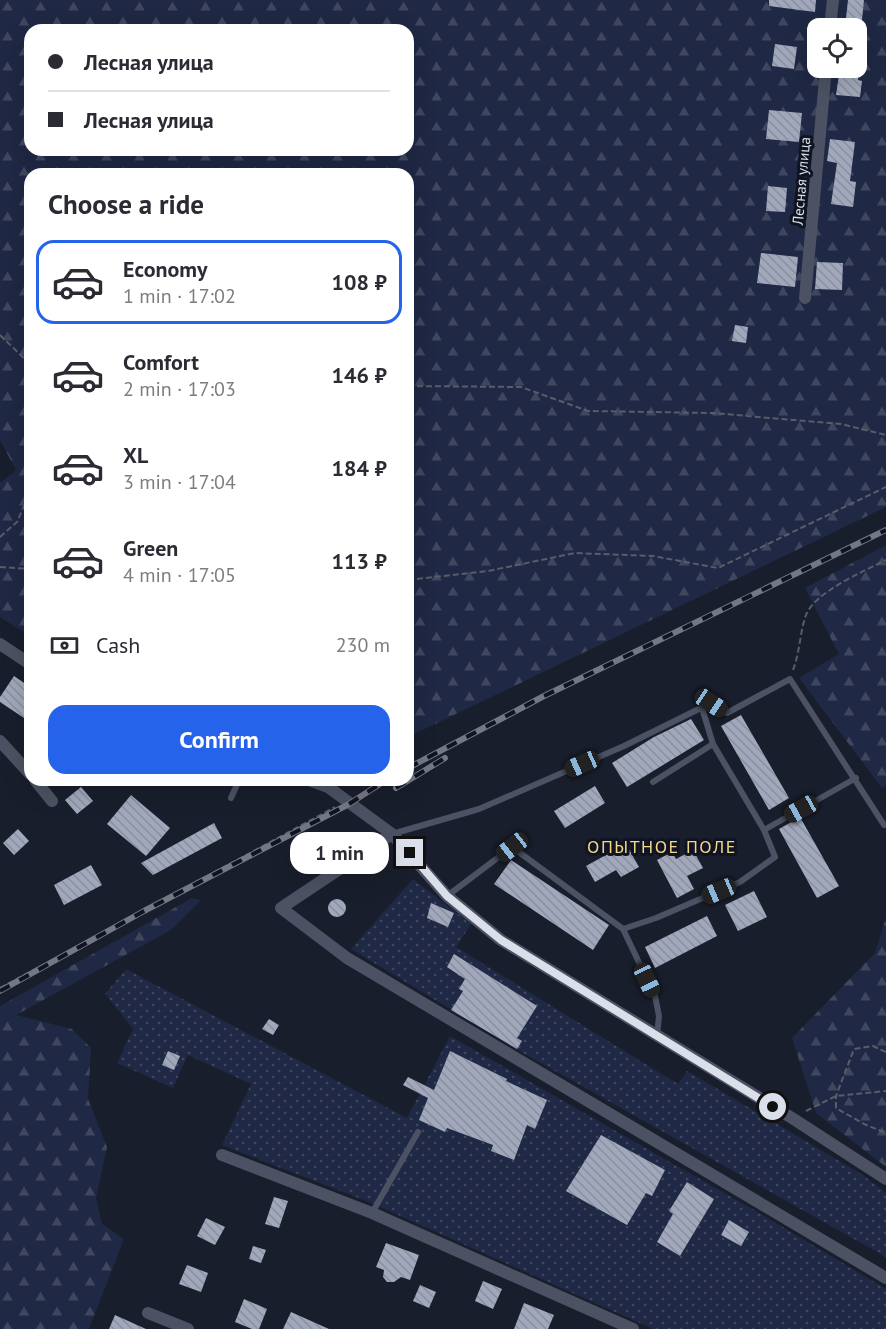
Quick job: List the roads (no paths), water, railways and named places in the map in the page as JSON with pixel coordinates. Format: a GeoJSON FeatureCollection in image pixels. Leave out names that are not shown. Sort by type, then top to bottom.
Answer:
{"type":"FeatureCollection","features":[{"type":"Feature","properties":{"kind":"street"},"geometry":{"type":"LineString","coordinates":[[831,18],[833,0]]}},
{"type":"Feature","properties":{"kind":"street","name":"Лесная улица"},"geometry":{"type":"LineString","coordinates":[[805,298],[825,78]]}},
{"type":"Feature","properties":{"kind":"street"},"geometry":{"type":"LineString","coordinates":[[0,644],[24,660]]}},
{"type":"Feature","properties":{"kind":"street"},"geometry":{"type":"LineString","coordinates":[[0,741],[24,767]]}},
{"type":"Feature","properties":{"kind":"street"},"geometry":{"type":"LineString","coordinates":[[40,786],[52,801]]}},
{"type":"Feature","properties":{"kind":"street"},"geometry":{"type":"LineString","coordinates":[[325,786],[392,834],[447,896],[501,940],[792,1118],[886,1179]]}},
{"type":"Feature","properties":{"kind":"street"},"geometry":{"type":"LineString","coordinates":[[392,834],[281,908],[347,958],[886,1278]]}},
{"type":"Feature","properties":{"kind":"street"},"geometry":{"type":"LineString","coordinates":[[222,1155],[372,1213],[633,1329]]}},
{"type":"Feature","properties":{"kind":"street"},"geometry":{"type":"LineString","coordinates":[[148,1313],[188,1329]]}},
{"type":"Feature","properties":{"kind":"lane"},"geometry":{"type":"LineString","coordinates":[[392,834],[479,809],[624,746],[711,703],[727,713],[790,679],[856,778],[884,825]]}},
{"type":"Feature","properties":{"kind":"lane"},"geometry":{"type":"LineString","coordinates":[[623,929],[657,918],[740,882],[775,857],[764,830],[713,744],[702,708]]}},
{"type":"Feature","properties":{"kind":"lane"},"geometry":{"type":"LineString","coordinates":[[653,782],[713,744]]}},
{"type":"Feature","properties":{"kind":"lane"},"geometry":{"type":"LineString","coordinates":[[764,830],[856,778]]}},
{"type":"Feature","properties":{"kind":"lane"},"geometry":{"type":"LineString","coordinates":[[231,798],[236,786]]}},
{"type":"Feature","properties":{"kind":"lane"},"geometry":{"type":"LineString","coordinates":[[447,896],[512,847],[623,929],[655,996],[659,1016],[657,1036]]}},
{"type":"Feature","properties":{"kind":"lane"},"geometry":{"type":"LineString","coordinates":[[372,1213],[418,1132]]}},
{"type":"Feature","properties":{"kind":"railway"},"geometry":{"type":"LineString","coordinates":[[414,765],[544,696],[886,530]]}},
{"type":"Feature","properties":{"kind":"railway"},"geometry":{"type":"LineString","coordinates":[[414,777],[445,758]]}},
{"type":"Feature","properties":{"kind":"railway"},"geometry":{"type":"LineString","coordinates":[[0,991],[144,911],[349,804],[377,786]]}},
{"type":"Feature","properties":{"kind":"district","name":"ОПЫТНОЕ ПОЛЕ"},"geometry":{"type":"Point","coordinates":[662,846]}}]}
